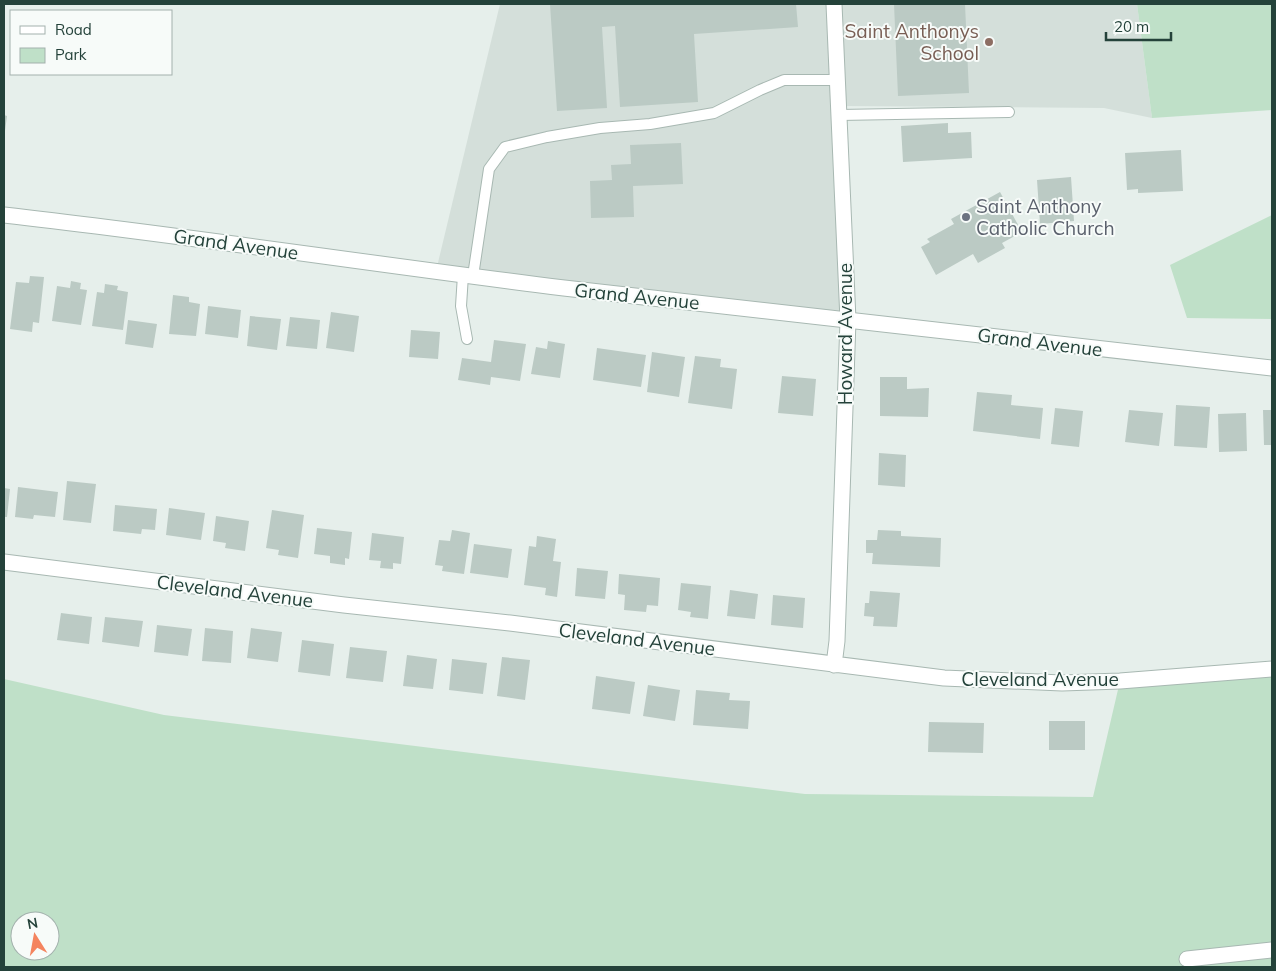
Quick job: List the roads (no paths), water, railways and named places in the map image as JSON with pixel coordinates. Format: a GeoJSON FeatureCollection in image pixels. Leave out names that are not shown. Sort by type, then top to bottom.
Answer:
{"type":"FeatureCollection","features":[{"type":"Feature","properties":{"kind":"street","name":"Howard Avenue"},"geometry":{"type":"LineString","coordinates":[[834,4],[848,320],[837,640],[834,665]]}},
{"type":"Feature","properties":{"kind":"street","name":"Grand Avenue"},"geometry":{"type":"LineString","coordinates":[[4,215],[128,229],[468,276],[1272,368]]}},
{"type":"Feature","properties":{"kind":"street","name":"Cleveland Avenue"},"geometry":{"type":"LineString","coordinates":[[4,562],[944,678],[1062,682],[1120,681],[1272,669]]}},
{"type":"Feature","properties":{"kind":"street"},"geometry":{"type":"LineString","coordinates":[[1187,959],[1272,950]]}},
{"type":"Feature","properties":{"kind":"lane"},"geometry":{"type":"LineString","coordinates":[[467,339],[461,306],[489,168],[505,146],[546,137],[650,124],[714,113],[784,80],[838,80]]}},
{"type":"Feature","properties":{"kind":"lane"},"geometry":{"type":"LineString","coordinates":[[839,115],[1009,112]]}},
{"type":"Feature","properties":{"kind":"place","name":"Saint Anthonys School"},"geometry":{"type":"Point","coordinates":[989,42]}},
{"type":"Feature","properties":{"kind":"place","name":"Saint Anthony Catholic Church"},"geometry":{"type":"Point","coordinates":[966,217]}}]}
